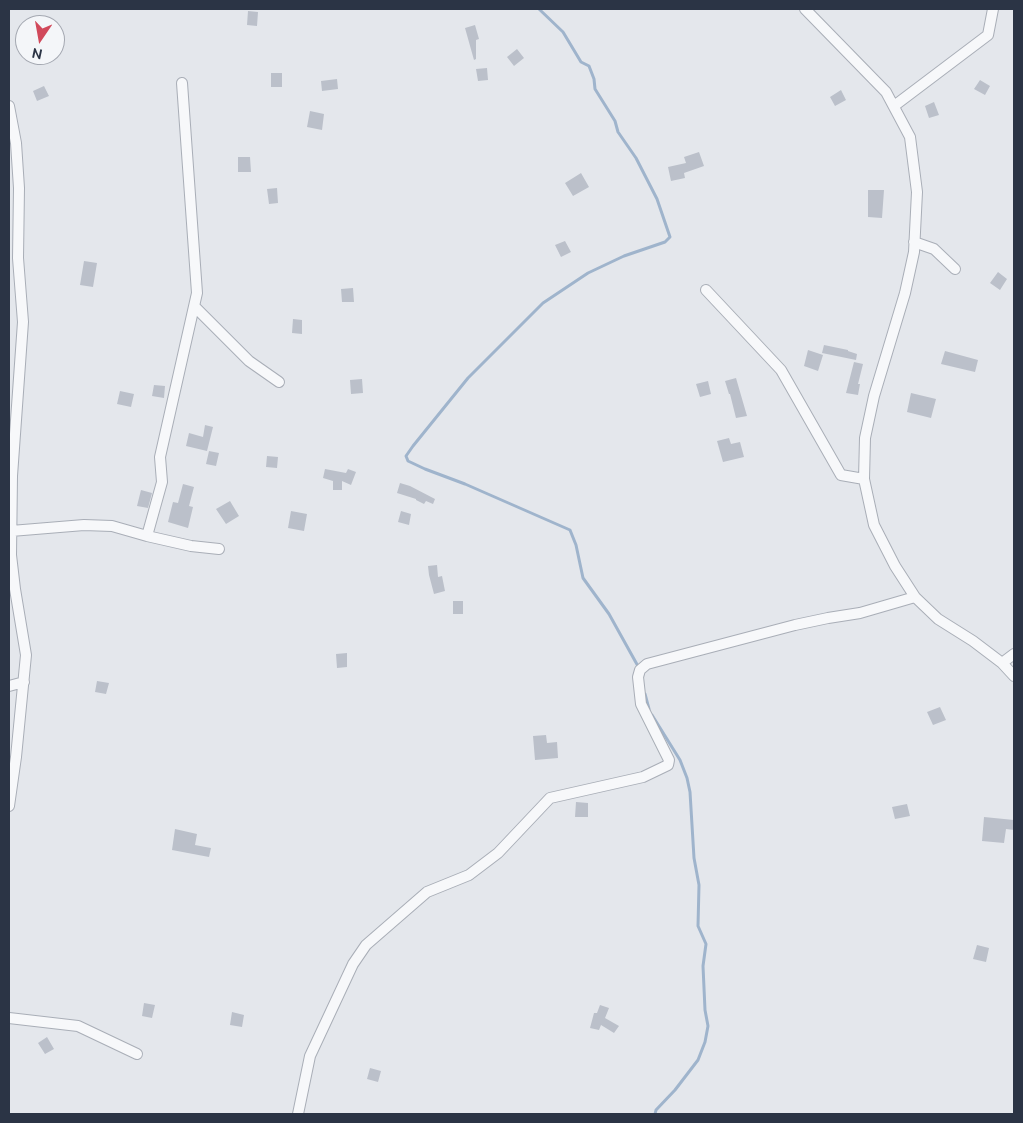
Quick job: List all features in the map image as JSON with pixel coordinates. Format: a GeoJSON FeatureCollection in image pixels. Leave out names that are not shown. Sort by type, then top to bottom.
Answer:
{"type":"FeatureCollection","features":[{"type":"Feature","properties":{"kind":"street"},"geometry":{"type":"LineString","coordinates":[[805,9],[886,92],[910,137],[917,192],[914,242],[905,293],[874,396],[865,438],[864,479],[874,525],[895,566],[915,597],[938,619],[973,641],[1002,663],[1014,676]]}},
{"type":"Feature","properties":{"kind":"street"},"geometry":{"type":"LineString","coordinates":[[894,106],[988,35],[993,9]]}},
{"type":"Feature","properties":{"kind":"street"},"geometry":{"type":"LineString","coordinates":[[147,536],[162,482],[160,457],[197,293],[182,83]]}},
{"type":"Feature","properties":{"kind":"street"},"geometry":{"type":"LineString","coordinates":[[9,106],[16,143],[19,188],[18,258],[22,322],[10,531],[15,589],[26,654],[9,806]]}},
{"type":"Feature","properties":{"kind":"street"},"geometry":{"type":"LineString","coordinates":[[914,242],[934,248],[955,269]]}},
{"type":"Feature","properties":{"kind":"street"},"geometry":{"type":"LineString","coordinates":[[706,290],[781,370],[842,475],[864,479]]}},
{"type":"Feature","properties":{"kind":"street"},"geometry":{"type":"LineString","coordinates":[[195,307],[249,362],[279,382]]}},
{"type":"Feature","properties":{"kind":"street"},"geometry":{"type":"LineString","coordinates":[[10,531],[94,525],[112,526],[191,546],[219,549]]}},
{"type":"Feature","properties":{"kind":"street"},"geometry":{"type":"LineString","coordinates":[[298,1114],[310,1056],[353,964],[366,945],[427,892],[469,875],[498,853],[550,798],[643,777],[668,765],[669,760],[641,704],[638,677],[640,670],[647,664],[795,625],[860,613],[915,597]]}},
{"type":"Feature","properties":{"kind":"street"},"geometry":{"type":"LineString","coordinates":[[1002,663],[1014,654]]}},
{"type":"Feature","properties":{"kind":"street"},"geometry":{"type":"LineString","coordinates":[[9,686],[24,682]]}},
{"type":"Feature","properties":{"kind":"street"},"geometry":{"type":"LineString","coordinates":[[9,1018],[78,1026],[137,1054]]}},
{"type":"Feature","properties":{"kind":"building"},"geometry":{"type":"Polygon","coordinates":[[[248,11],[258,12],[257,26],[247,25],[248,11]]]}},
{"type":"Feature","properties":{"kind":"building"},"geometry":{"type":"Polygon","coordinates":[[[475,25],[479,39],[476,40],[476,59],[474,60],[465,28],[475,25]]]}},
{"type":"Feature","properties":{"kind":"building"},"geometry":{"type":"Polygon","coordinates":[[[517,49],[524,58],[514,66],[507,57],[517,49]]]}},
{"type":"Feature","properties":{"kind":"building"},"geometry":{"type":"Polygon","coordinates":[[[487,68],[488,80],[478,81],[476,69],[487,68]]]}},
{"type":"Feature","properties":{"kind":"building"},"geometry":{"type":"Polygon","coordinates":[[[271,73],[282,73],[282,87],[271,87],[271,73]]]}},
{"type":"Feature","properties":{"kind":"building"},"geometry":{"type":"Polygon","coordinates":[[[337,79],[338,89],[322,91],[321,81],[337,79]]]}},
{"type":"Feature","properties":{"kind":"building"},"geometry":{"type":"Polygon","coordinates":[[[980,80],[990,86],[985,95],[974,89],[980,80]]]}},
{"type":"Feature","properties":{"kind":"building"},"geometry":{"type":"Polygon","coordinates":[[[44,86],[49,96],[37,101],[33,91],[44,86]]]}},
{"type":"Feature","properties":{"kind":"building"},"geometry":{"type":"Polygon","coordinates":[[[841,90],[846,100],[835,106],[830,97],[841,90]]]}},
{"type":"Feature","properties":{"kind":"building"},"geometry":{"type":"Polygon","coordinates":[[[934,102],[939,115],[929,118],[925,106],[934,102]]]}},
{"type":"Feature","properties":{"kind":"building"},"geometry":{"type":"Polygon","coordinates":[[[310,111],[324,114],[322,130],[307,127],[310,111]]]}},
{"type":"Feature","properties":{"kind":"building"},"geometry":{"type":"Polygon","coordinates":[[[699,152],[704,166],[684,173],[685,178],[671,181],[668,167],[686,163],[684,157],[699,152]]]}},
{"type":"Feature","properties":{"kind":"building"},"geometry":{"type":"Polygon","coordinates":[[[238,157],[250,157],[251,172],[238,172],[238,157]]]}},
{"type":"Feature","properties":{"kind":"building"},"geometry":{"type":"Polygon","coordinates":[[[581,173],[589,187],[573,196],[565,183],[581,173]]]}},
{"type":"Feature","properties":{"kind":"building"},"geometry":{"type":"Polygon","coordinates":[[[277,188],[278,203],[269,204],[267,189],[277,188]]]}},
{"type":"Feature","properties":{"kind":"building"},"geometry":{"type":"Polygon","coordinates":[[[868,190],[884,190],[882,218],[868,217],[868,190]]]}},
{"type":"Feature","properties":{"kind":"building"},"geometry":{"type":"Polygon","coordinates":[[[565,241],[571,252],[561,257],[555,245],[565,241]]]}},
{"type":"Feature","properties":{"kind":"building"},"geometry":{"type":"Polygon","coordinates":[[[84,261],[97,263],[93,287],[80,285],[84,261]]]}},
{"type":"Feature","properties":{"kind":"building"},"geometry":{"type":"Polygon","coordinates":[[[998,272],[1007,279],[1000,290],[990,283],[998,272]]]}},
{"type":"Feature","properties":{"kind":"building"},"geometry":{"type":"Polygon","coordinates":[[[353,288],[354,302],[342,302],[341,289],[353,288]]]}},
{"type":"Feature","properties":{"kind":"building"},"geometry":{"type":"Polygon","coordinates":[[[293,319],[302,320],[302,334],[292,333],[293,319]]]}},
{"type":"Feature","properties":{"kind":"building"},"geometry":{"type":"Polygon","coordinates":[[[824,345],[857,354],[856,360],[822,353],[824,345]]]}},
{"type":"Feature","properties":{"kind":"building"},"geometry":{"type":"Polygon","coordinates":[[[808,350],[823,355],[818,371],[804,366],[808,350]]]}},
{"type":"Feature","properties":{"kind":"building"},"geometry":{"type":"Polygon","coordinates":[[[945,351],[978,360],[975,372],[941,364],[945,351]]]}},
{"type":"Feature","properties":{"kind":"building"},"geometry":{"type":"Polygon","coordinates":[[[854,362],[863,364],[858,384],[860,384],[858,395],[846,393],[854,362]]]}},
{"type":"Feature","properties":{"kind":"building"},"geometry":{"type":"Polygon","coordinates":[[[736,378],[747,416],[736,418],[725,381],[736,378]]]}},
{"type":"Feature","properties":{"kind":"building"},"geometry":{"type":"Polygon","coordinates":[[[362,379],[363,393],[351,394],[350,380],[362,379]]]}},
{"type":"Feature","properties":{"kind":"building"},"geometry":{"type":"Polygon","coordinates":[[[708,381],[711,394],[700,397],[696,384],[708,381]]]}},
{"type":"Feature","properties":{"kind":"building"},"geometry":{"type":"Polygon","coordinates":[[[154,385],[165,386],[164,398],[152,396],[154,385]]]}},
{"type":"Feature","properties":{"kind":"building"},"geometry":{"type":"Polygon","coordinates":[[[120,391],[134,394],[131,407],[117,404],[120,391]]]}},
{"type":"Feature","properties":{"kind":"building"},"geometry":{"type":"Polygon","coordinates":[[[911,393],[936,399],[931,418],[907,412],[911,393]]]}},
{"type":"Feature","properties":{"kind":"building"},"geometry":{"type":"Polygon","coordinates":[[[205,425],[213,427],[207,451],[186,446],[189,433],[203,437],[205,425]]]}},
{"type":"Feature","properties":{"kind":"building"},"geometry":{"type":"Polygon","coordinates":[[[729,438],[731,444],[740,442],[744,457],[723,462],[717,441],[729,438]]]}},
{"type":"Feature","properties":{"kind":"building"},"geometry":{"type":"Polygon","coordinates":[[[209,451],[219,453],[216,466],[206,464],[209,451]]]}},
{"type":"Feature","properties":{"kind":"building"},"geometry":{"type":"Polygon","coordinates":[[[267,456],[278,457],[277,468],[266,467],[267,456]]]}},
{"type":"Feature","properties":{"kind":"building"},"geometry":{"type":"Polygon","coordinates":[[[325,469],[346,473],[348,469],[356,472],[351,485],[342,481],[342,490],[333,490],[333,481],[323,478],[325,469]]]}},
{"type":"Feature","properties":{"kind":"building"},"geometry":{"type":"Polygon","coordinates":[[[400,483],[435,499],[433,504],[426,501],[424,504],[416,499],[397,493],[400,483]]]}},
{"type":"Feature","properties":{"kind":"building"},"geometry":{"type":"Polygon","coordinates":[[[183,484],[194,487],[189,506],[193,507],[188,528],[168,522],[173,502],[178,503],[183,484]]]}},
{"type":"Feature","properties":{"kind":"building"},"geometry":{"type":"Polygon","coordinates":[[[141,490],[152,493],[148,508],[137,506],[141,490]]]}},
{"type":"Feature","properties":{"kind":"building"},"geometry":{"type":"Polygon","coordinates":[[[230,501],[239,516],[226,524],[216,509],[230,501]]]}},
{"type":"Feature","properties":{"kind":"building"},"geometry":{"type":"Polygon","coordinates":[[[291,511],[307,514],[304,531],[288,528],[291,511]]]}},
{"type":"Feature","properties":{"kind":"building"},"geometry":{"type":"Polygon","coordinates":[[[401,511],[411,514],[409,525],[398,522],[401,511]]]}},
{"type":"Feature","properties":{"kind":"building"},"geometry":{"type":"Polygon","coordinates":[[[437,565],[438,577],[442,576],[445,591],[434,594],[428,566],[437,565]]]}},
{"type":"Feature","properties":{"kind":"building"},"geometry":{"type":"Polygon","coordinates":[[[453,601],[463,601],[463,614],[453,614],[453,601]]]}},
{"type":"Feature","properties":{"kind":"building"},"geometry":{"type":"Polygon","coordinates":[[[347,653],[347,667],[337,668],[336,654],[347,653]]]}},
{"type":"Feature","properties":{"kind":"building"},"geometry":{"type":"Polygon","coordinates":[[[97,681],[109,683],[106,694],[95,692],[97,681]]]}},
{"type":"Feature","properties":{"kind":"building"},"geometry":{"type":"Polygon","coordinates":[[[940,707],[946,720],[933,725],[927,712],[940,707]]]}},
{"type":"Feature","properties":{"kind":"building"},"geometry":{"type":"Polygon","coordinates":[[[546,735],[547,743],[557,742],[558,758],[535,760],[533,736],[546,735]]]}},
{"type":"Feature","properties":{"kind":"building"},"geometry":{"type":"Polygon","coordinates":[[[576,802],[588,803],[588,817],[575,817],[576,802]]]}},
{"type":"Feature","properties":{"kind":"building"},"geometry":{"type":"Polygon","coordinates":[[[907,804],[910,816],[895,819],[892,807],[907,804]]]}},
{"type":"Feature","properties":{"kind":"building"},"geometry":{"type":"Polygon","coordinates":[[[984,817],[1014,820],[1014,830],[1006,829],[1004,843],[982,841],[984,817]]]}},
{"type":"Feature","properties":{"kind":"building"},"geometry":{"type":"Polygon","coordinates":[[[175,829],[197,834],[195,845],[211,848],[209,857],[172,850],[175,829]]]}},
{"type":"Feature","properties":{"kind":"building"},"geometry":{"type":"Polygon","coordinates":[[[977,945],[989,948],[986,962],[973,959],[977,945]]]}},
{"type":"Feature","properties":{"kind":"building"},"geometry":{"type":"Polygon","coordinates":[[[144,1003],[155,1005],[152,1018],[142,1016],[144,1003]]]}},
{"type":"Feature","properties":{"kind":"building"},"geometry":{"type":"Polygon","coordinates":[[[600,1005],[609,1008],[605,1018],[619,1026],[614,1033],[601,1025],[599,1030],[590,1028],[594,1013],[597,1013],[600,1005]]]}},
{"type":"Feature","properties":{"kind":"building"},"geometry":{"type":"Polygon","coordinates":[[[232,1012],[244,1015],[242,1027],[230,1025],[232,1012]]]}},
{"type":"Feature","properties":{"kind":"building"},"geometry":{"type":"Polygon","coordinates":[[[47,1037],[54,1049],[45,1054],[38,1043],[47,1037]]]}},
{"type":"Feature","properties":{"kind":"building"},"geometry":{"type":"Polygon","coordinates":[[[370,1068],[381,1071],[378,1082],[367,1079],[370,1068]]]}},
{"type":"Feature","properties":{"kind":"waterway"},"geometry":{"type":"LineString","coordinates":[[539,9],[563,32],[581,62],[589,66],[594,79],[595,89],[615,121],[618,132],[636,158],[657,199],[670,237],[665,242],[624,256],[588,273],[543,303],[468,378],[406,456],[408,461],[425,469],[465,484],[570,530],[576,545],[583,578],[609,614],[639,668]]}},
{"type":"Feature","properties":{"kind":"waterway"},"geometry":{"type":"LineString","coordinates":[[645,694],[649,709]]}},
{"type":"Feature","properties":{"kind":"waterway"},"geometry":{"type":"LineString","coordinates":[[652,715],[680,760],[690,792],[694,858],[699,885],[698,926],[706,944],[703,966],[705,1010],[708,1026],[705,1042],[698,1060],[675,1090],[656,1110],[655,1114]]}}]}
